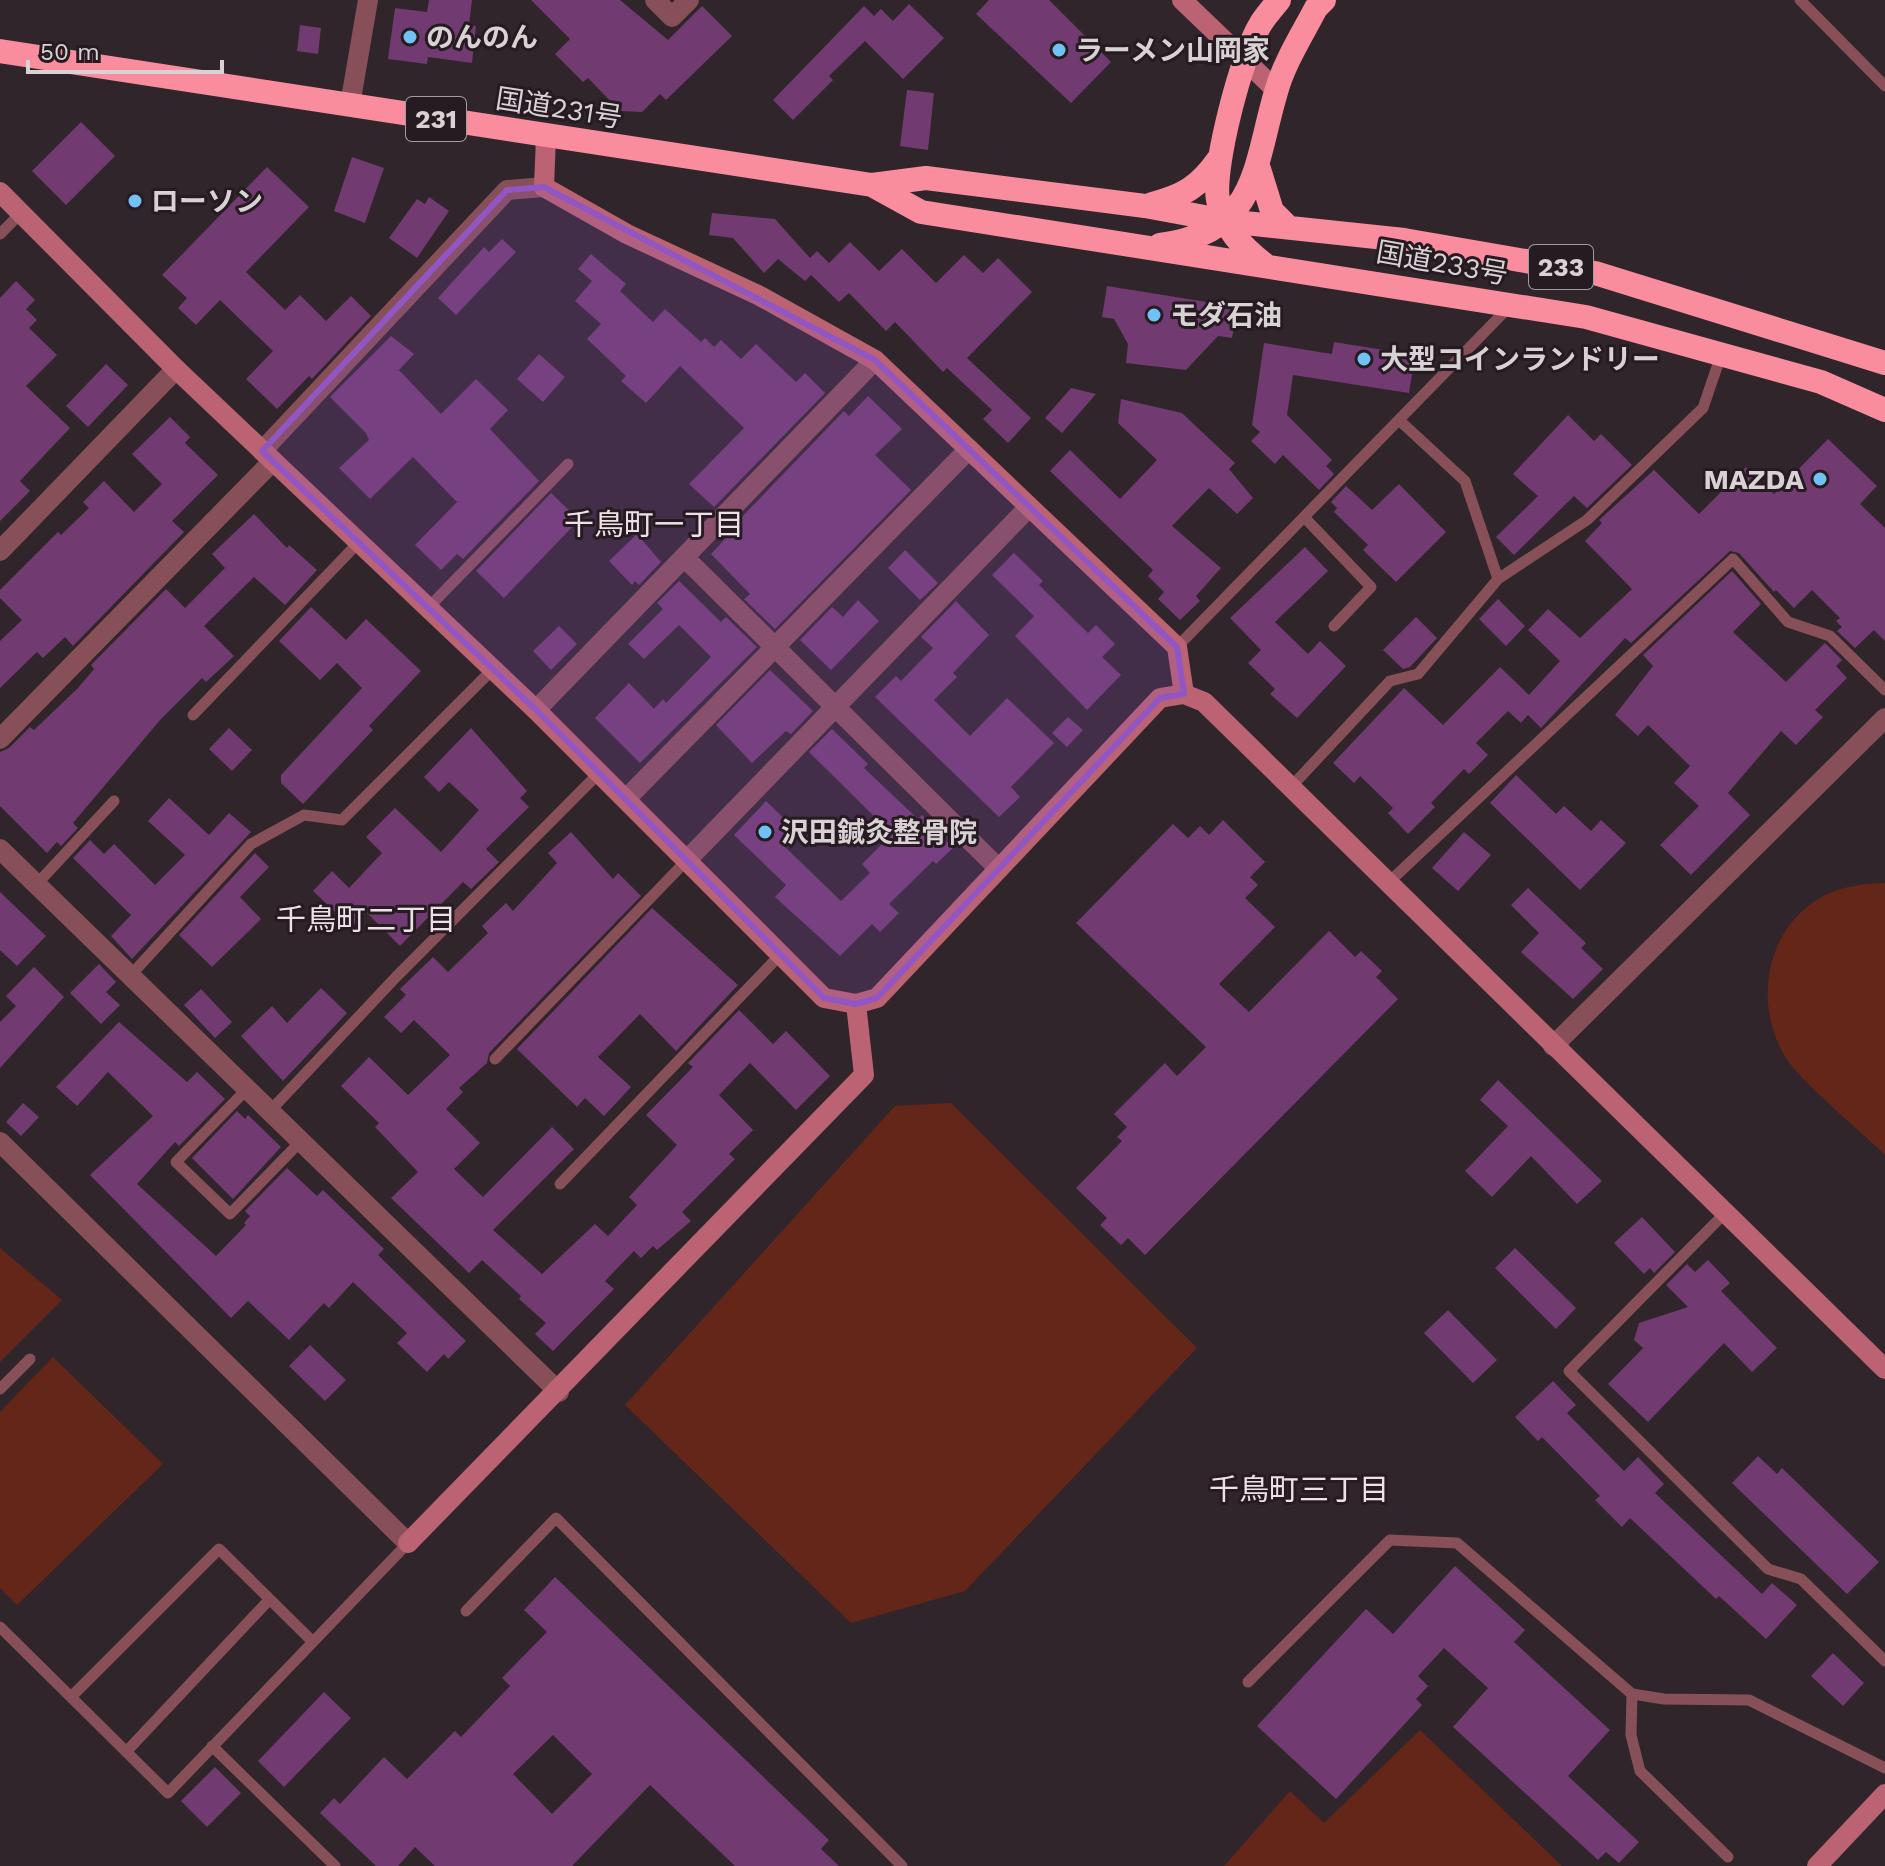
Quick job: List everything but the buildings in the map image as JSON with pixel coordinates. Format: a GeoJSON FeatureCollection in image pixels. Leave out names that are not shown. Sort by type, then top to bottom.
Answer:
{"type":"FeatureCollection","features":[{"type":"Feature","properties":{"kind":"highway"},"geometry":{"type":"LineString","coordinates":[[1266,265],[1239,245],[1226,221],[1218,202],[1220,159],[1245,63],[1259,26],[1279,0]]}},
{"type":"Feature","properties":{"kind":"highway"},"geometry":{"type":"LineString","coordinates":[[1226,221],[1248,192],[1259,169],[1276,90],[1316,8],[1324,0]]}},
{"type":"Feature","properties":{"kind":"highway","name":"国道231号"},"geometry":{"type":"LineString","coordinates":[[3,55],[872,185],[926,178],[1145,206],[1226,221]]}},
{"type":"Feature","properties":{"kind":"highway"},"geometry":{"type":"LineString","coordinates":[[1145,206],[1180,196],[1200,185],[1220,159]]}},
{"type":"Feature","properties":{"kind":"highway"},"geometry":{"type":"LineString","coordinates":[[1259,169],[1272,211],[1285,224]]}},
{"type":"Feature","properties":{"kind":"highway","name":"国道231号"},"geometry":{"type":"LineString","coordinates":[[872,185],[921,212],[1215,258]]}},
{"type":"Feature","properties":{"kind":"highway","name":"国道231号"},"geometry":{"type":"LineString","coordinates":[[1138,247],[1178,242],[1226,221]]}},
{"type":"Feature","properties":{"kind":"highway","name":"国道233号"},"geometry":{"type":"LineString","coordinates":[[1226,221],[1285,224],[1404,240],[1595,273],[1885,363]]}},
{"type":"Feature","properties":{"kind":"highway","name":"国道233号"},"geometry":{"type":"LineString","coordinates":[[1215,258],[1586,317],[1821,382],[1885,410]]}},
{"type":"Feature","properties":{"kind":"street"},"geometry":{"type":"LineString","coordinates":[[350,105],[368,0]]}},
{"type":"Feature","properties":{"kind":"street"},"geometry":{"type":"LineString","coordinates":[[655,0],[672,17],[689,0]]}},
{"type":"Feature","properties":{"kind":"street"},"geometry":{"type":"LineString","coordinates":[[1182,0],[1276,90]]}},
{"type":"Feature","properties":{"kind":"street"},"geometry":{"type":"LineString","coordinates":[[544,187],[546,137]]}},
{"type":"Feature","properties":{"kind":"street"},"geometry":{"type":"LineString","coordinates":[[0,739],[268,456],[507,190],[544,187],[627,234],[760,296],[875,360],[1177,647],[1184,694]]}},
{"type":"Feature","properties":{"kind":"street"},"geometry":{"type":"LineString","coordinates":[[0,192],[176,369],[536,710],[824,998],[856,1004],[877,998],[1160,698],[1184,694],[1204,702],[1885,1369]]}},
{"type":"Feature","properties":{"kind":"street"},"geometry":{"type":"LineString","coordinates":[[536,710],[875,360]]}},
{"type":"Feature","properties":{"kind":"street"},"geometry":{"type":"LineString","coordinates":[[0,551],[176,369]]}},
{"type":"Feature","properties":{"kind":"street"},"geometry":{"type":"LineString","coordinates":[[626,799],[969,449]]}},
{"type":"Feature","properties":{"kind":"street"},"geometry":{"type":"LineString","coordinates":[[687,860],[1029,507]]}},
{"type":"Feature","properties":{"kind":"street"},"geometry":{"type":"LineString","coordinates":[[684,557],[999,869]]}},
{"type":"Feature","properties":{"kind":"street"},"geometry":{"type":"LineString","coordinates":[[1553,1046],[1885,718]]}},
{"type":"Feature","properties":{"kind":"street"},"geometry":{"type":"LineString","coordinates":[[0,849],[559,1392]]}},
{"type":"Feature","properties":{"kind":"street"},"geometry":{"type":"LineString","coordinates":[[0,1142],[408,1543],[559,1392],[864,1075],[856,1004]]}},
{"type":"Feature","properties":{"kind":"street"},"geometry":{"type":"LineString","coordinates":[[1817,1866],[1885,1794]]}},
{"type":"Feature","properties":{"kind":"lane"},"geometry":{"type":"LineString","coordinates":[[1800,0],[1885,86]]}},
{"type":"Feature","properties":{"kind":"lane"},"geometry":{"type":"LineString","coordinates":[[0,234],[21,213]]}},
{"type":"Feature","properties":{"kind":"lane"},"geometry":{"type":"LineString","coordinates":[[1177,647],[1511,305]]}},
{"type":"Feature","properties":{"kind":"lane"},"geometry":{"type":"LineString","coordinates":[[1291,787],[1390,681],[1418,674],[1498,579],[1587,520],[1703,408],[1721,355]]}},
{"type":"Feature","properties":{"kind":"lane"},"geometry":{"type":"LineString","coordinates":[[1399,420],[1465,481],[1498,579]]}},
{"type":"Feature","properties":{"kind":"lane"},"geometry":{"type":"LineString","coordinates":[[428,608],[568,464]]}},
{"type":"Feature","properties":{"kind":"lane"},"geometry":{"type":"LineString","coordinates":[[1304,517],[1371,587],[1334,626]]}},
{"type":"Feature","properties":{"kind":"lane"},"geometry":{"type":"LineString","coordinates":[[193,715],[359,542]]}},
{"type":"Feature","properties":{"kind":"lane"},"geometry":{"type":"LineString","coordinates":[[1388,883],[1733,559],[1788,622],[1830,636],[1885,690]]}},
{"type":"Feature","properties":{"kind":"lane"},"geometry":{"type":"LineString","coordinates":[[130,976],[251,844],[304,815],[342,820],[493,669]]}},
{"type":"Feature","properties":{"kind":"lane"},"geometry":{"type":"LineString","coordinates":[[270,1111],[396,977],[599,773]]}},
{"type":"Feature","properties":{"kind":"lane"},"geometry":{"type":"LineString","coordinates":[[36,885],[114,801]]}},
{"type":"Feature","properties":{"kind":"lane"},"geometry":{"type":"LineString","coordinates":[[495,1059],[687,860]]}},
{"type":"Feature","properties":{"kind":"lane"},"geometry":{"type":"LineString","coordinates":[[560,1184],[781,954]]}},
{"type":"Feature","properties":{"kind":"lane"},"geometry":{"type":"LineString","coordinates":[[247,1089],[176,1162],[230,1214],[301,1141]]}},
{"type":"Feature","properties":{"kind":"lane"},"geometry":{"type":"LineString","coordinates":[[1725,1213],[1569,1371],[1768,1569],[1801,1579],[1885,1661]]}},
{"type":"Feature","properties":{"kind":"lane"},"geometry":{"type":"LineString","coordinates":[[0,1389],[30,1359]]}},
{"type":"Feature","properties":{"kind":"lane"},"geometry":{"type":"LineString","coordinates":[[466,1611],[556,1518],[902,1866]]}},
{"type":"Feature","properties":{"kind":"lane"},"geometry":{"type":"LineString","coordinates":[[1248,1682],[1390,1540],[1457,1543],[1632,1694],[1664,1699],[1749,1700],[1885,1768]]}},
{"type":"Feature","properties":{"kind":"lane"},"geometry":{"type":"LineString","coordinates":[[0,1627],[168,1793],[408,1543]]}},
{"type":"Feature","properties":{"kind":"lane"},"geometry":{"type":"LineString","coordinates":[[71,1697],[219,1549],[313,1642]]}},
{"type":"Feature","properties":{"kind":"lane"},"geometry":{"type":"LineString","coordinates":[[126,1752],[269,1600]]}},
{"type":"Feature","properties":{"kind":"lane"},"geometry":{"type":"LineString","coordinates":[[1632,1694],[1631,1735],[1640,1771],[1728,1857]]}},
{"type":"Feature","properties":{"kind":"lane"},"geometry":{"type":"LineString","coordinates":[[212,1746],[335,1866]]}},
{"type":"Feature","properties":{"kind":"highlighted area"},"geometry":{"type":"Polygon","coordinates":[[[544,187],[875,360],[1177,647],[1184,694],[1160,698],[877,998],[856,1004],[824,998],[536,710],[262,451],[507,190],[544,187]]]}},
{"type":"Feature","properties":{"kind":"shaded area"},"geometry":{"type":"Polygon","coordinates":[[[1885,883],[1885,1155],[1816,1092],[1784,1055],[1769,1013],[1768,991],[1770,969],[1777,948],[1801,912],[1820,898],[1843,888],[1885,883]]]}},
{"type":"Feature","properties":{"kind":"shaded area"},"geometry":{"type":"Polygon","coordinates":[[[951,1103],[1197,1348],[965,1591],[851,1623],[625,1405],[895,1106],[951,1103]]]}},
{"type":"Feature","properties":{"kind":"shaded area"},"geometry":{"type":"Polygon","coordinates":[[[0,1248],[62,1300],[0,1362],[0,1248]]]}},
{"type":"Feature","properties":{"kind":"shaded area"},"geometry":{"type":"Polygon","coordinates":[[[53,1357],[163,1464],[17,1605],[0,1588],[0,1412],[53,1357]]]}},
{"type":"Feature","properties":{"kind":"shaded area"},"geometry":{"type":"Polygon","coordinates":[[[1420,1730],[1562,1866],[1224,1866],[1290,1791],[1324,1823],[1420,1730]]]}},
{"type":"Feature","properties":{"kind":"place","name":"のんのん"},"geometry":{"type":"Point","coordinates":[410,37]}},
{"type":"Feature","properties":{"kind":"place","name":"ラーメン山岡家"},"geometry":{"type":"Point","coordinates":[1059,50]}},
{"type":"Feature","properties":{"kind":"place","name":"ローソン"},"geometry":{"type":"Point","coordinates":[135,201]}},
{"type":"Feature","properties":{"kind":"place","name":"モダ石油"},"geometry":{"type":"Point","coordinates":[1154,315]}},
{"type":"Feature","properties":{"kind":"place","name":"大型コインランドリー"},"geometry":{"type":"Point","coordinates":[1364,359]}},
{"type":"Feature","properties":{"kind":"place","name":"MAZDA"},"geometry":{"type":"Point","coordinates":[1820,479]}},
{"type":"Feature","properties":{"kind":"place","name":"沢田鍼灸整骨院"},"geometry":{"type":"Point","coordinates":[765,832]}},
{"type":"Feature","properties":{"kind":"district","name":"千鳥町一丁目"},"geometry":{"type":"Point","coordinates":[654,524]}},
{"type":"Feature","properties":{"kind":"district","name":"千鳥町二丁目"},"geometry":{"type":"Point","coordinates":[366,919]}},
{"type":"Feature","properties":{"kind":"district","name":"千鳥町三丁目"},"geometry":{"type":"Point","coordinates":[1299,1489]}}]}
